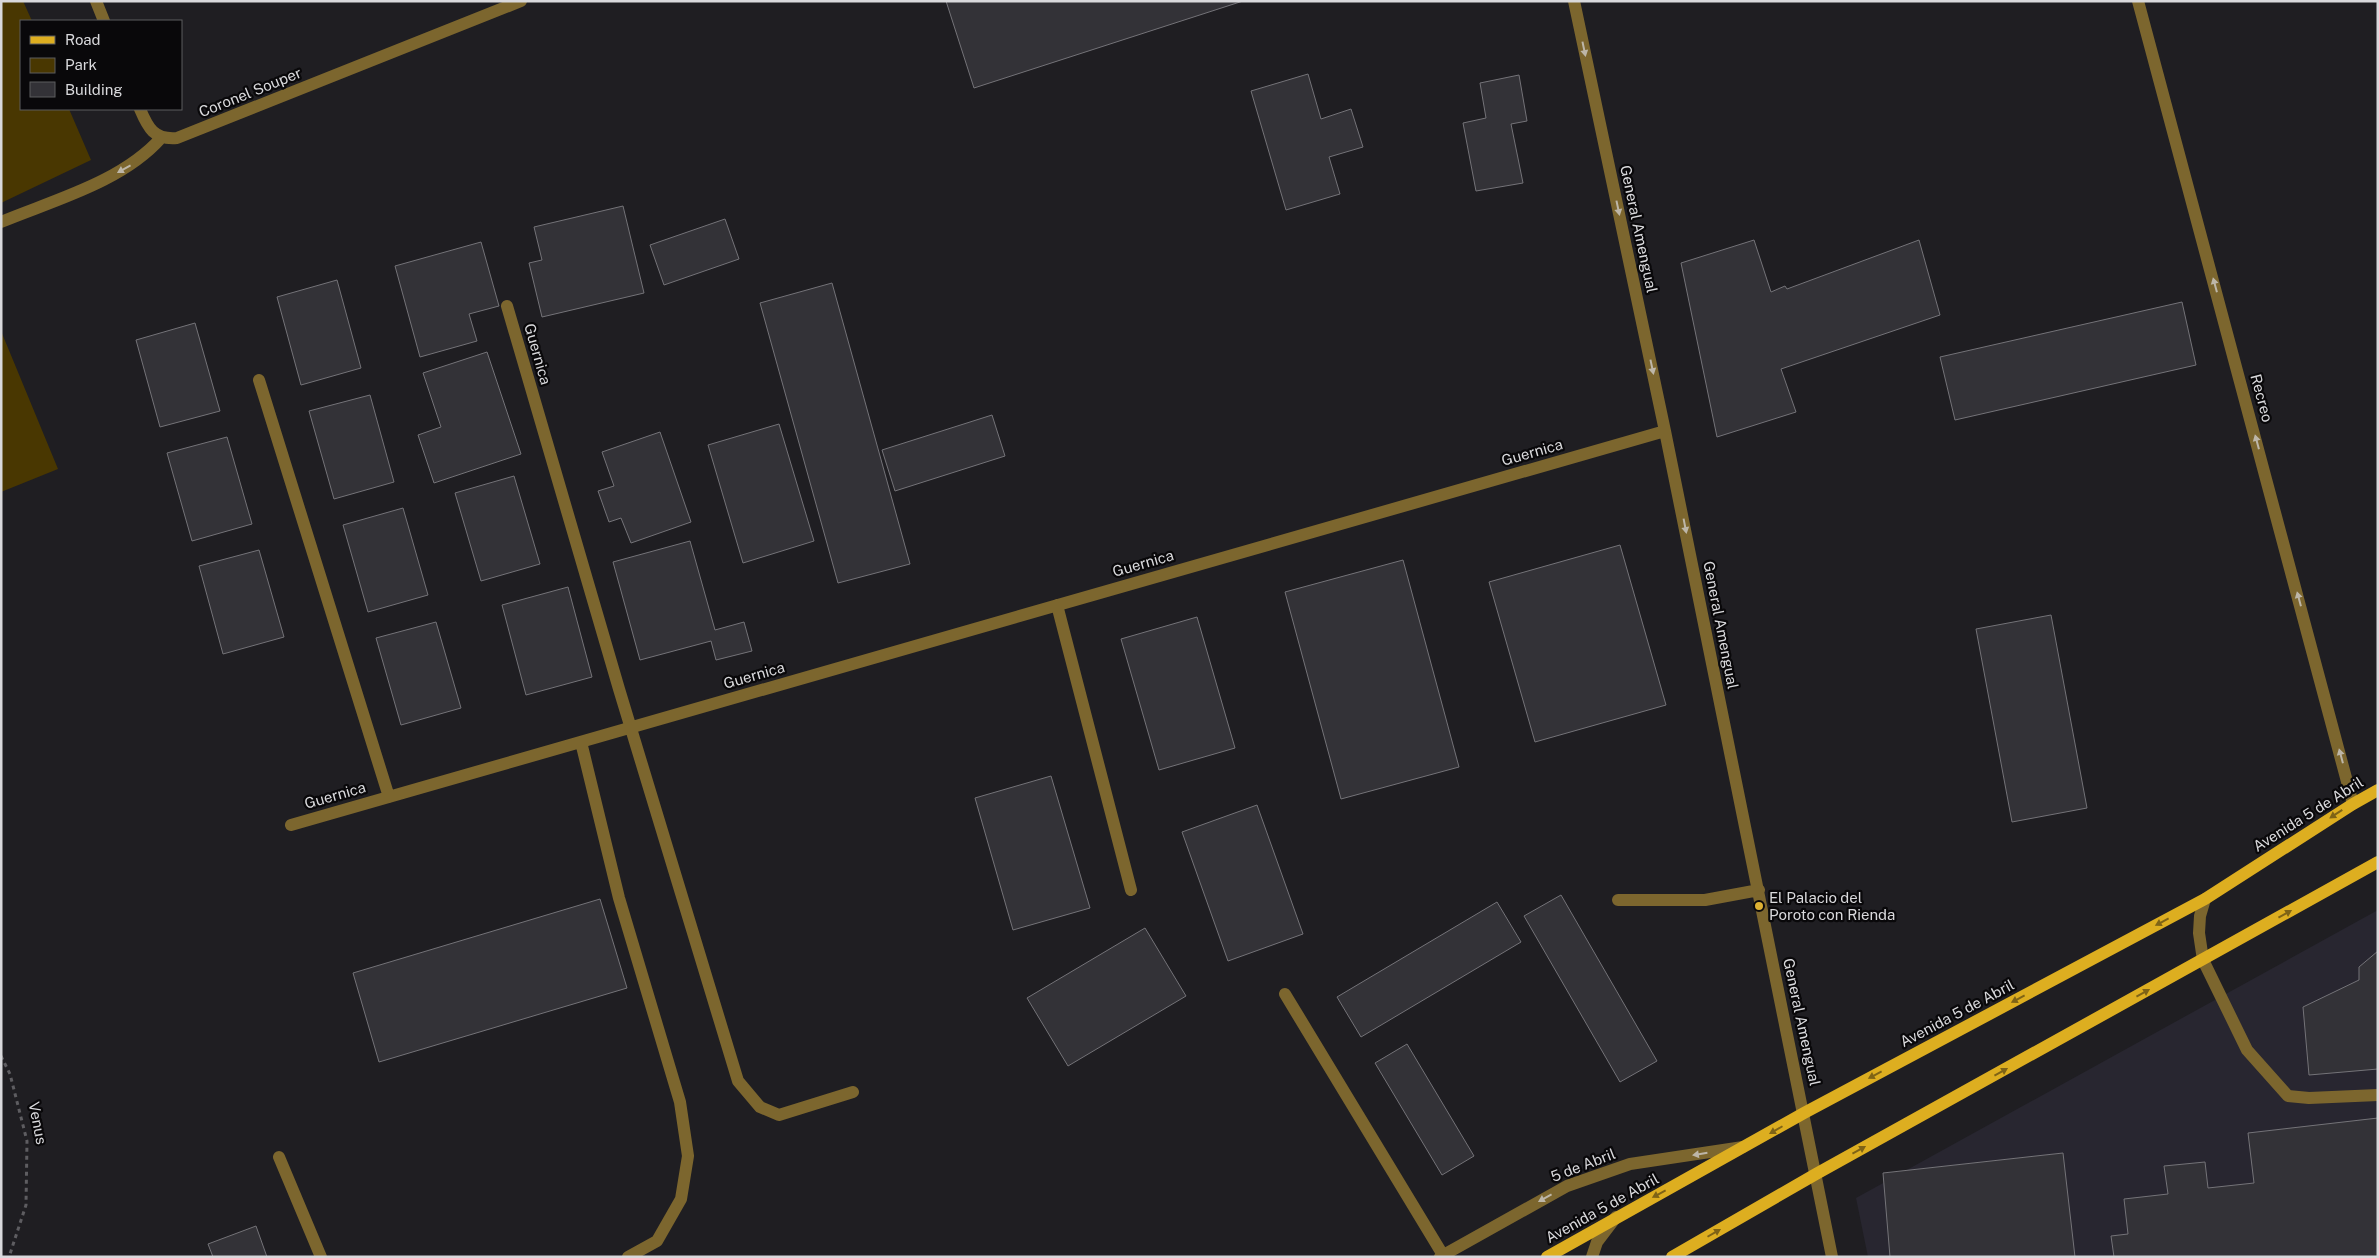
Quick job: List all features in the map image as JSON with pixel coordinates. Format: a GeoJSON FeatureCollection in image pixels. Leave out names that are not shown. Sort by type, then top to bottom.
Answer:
{"type":"FeatureCollection","features":[{"type":"Feature","properties":{"kind":"main road","name":"Avenida 5 de Abril"},"geometry":{"type":"LineString","coordinates":[[1547,1257],[1804,1113],[2204,899],[2378,790]]}},
{"type":"Feature","properties":{"kind":"main road"},"geometry":{"type":"LineString","coordinates":[[1672,1257],[1816,1174],[2378,862]]}},
{"type":"Feature","properties":{"kind":"street"},"geometry":{"type":"LineString","coordinates":[[96,1],[104,20]]}},
{"type":"Feature","properties":{"kind":"street","name":"Coronel Souper"},"geometry":{"type":"LineString","coordinates":[[161,138],[177,138],[521,1]]}},
{"type":"Feature","properties":{"kind":"street","name":"General Amengual"},"geometry":{"type":"LineString","coordinates":[[1574,1],[1665,431],[1832,1257]]}},
{"type":"Feature","properties":{"kind":"street","name":"Recreo"},"geometry":{"type":"LineString","coordinates":[[2138,1],[2353,804]]}},
{"type":"Feature","properties":{"kind":"street"},"geometry":{"type":"LineString","coordinates":[[1,222],[106,178],[147,153],[161,138],[148,128],[140,110]]}},
{"type":"Feature","properties":{"kind":"street","name":"Guernica"},"geometry":{"type":"LineString","coordinates":[[507,306],[630,728]]}},
{"type":"Feature","properties":{"kind":"street","name":"Guernica"},"geometry":{"type":"LineString","coordinates":[[259,380],[388,797]]}},
{"type":"Feature","properties":{"kind":"street","name":"Guernica"},"geometry":{"type":"LineString","coordinates":[[291,825],[1665,431]]}},
{"type":"Feature","properties":{"kind":"street"},"geometry":{"type":"LineString","coordinates":[[1056,605],[1131,890]]}},
{"type":"Feature","properties":{"kind":"street"},"geometry":{"type":"LineString","coordinates":[[630,728],[738,1081],[760,1107],[779,1116],[853,1092]]}},
{"type":"Feature","properties":{"kind":"street"},"geometry":{"type":"LineString","coordinates":[[581,742],[619,898],[680,1102],[688,1156],[681,1199],[657,1241],[628,1257]]}},
{"type":"Feature","properties":{"kind":"street"},"geometry":{"type":"LineString","coordinates":[[1618,900],[1705,900],[1759,890]]}},
{"type":"Feature","properties":{"kind":"street"},"geometry":{"type":"LineString","coordinates":[[2204,899],[2199,933],[2203,960],[2247,1050],[2288,1096],[2309,1098],[2378,1095]]}},
{"type":"Feature","properties":{"kind":"street","name":"5 de Abril"},"geometry":{"type":"LineString","coordinates":[[1285,994],[1441,1256],[1567,1186],[1603,1173],[1630,1164],[1748,1146]]}},
{"type":"Feature","properties":{"kind":"street"},"geometry":{"type":"LineString","coordinates":[[279,1157],[321,1257]]}},
{"type":"Feature","properties":{"kind":"street"},"geometry":{"type":"LineString","coordinates":[[1592,1257],[1598,1242],[1616,1217]]}},
{"type":"Feature","properties":{"kind":"path","name":"Venus"},"geometry":{"type":"LineString","coordinates":[[1,1056],[10,1074],[28,1141],[26,1205],[10,1257]]}},
{"type":"Feature","properties":{"kind":"shaded area"},"geometry":{"type":"Polygon","coordinates":[[[2378,910],[2378,1257],[1868,1257],[1856,1198],[2378,910]]]}},
{"type":"Feature","properties":{"kind":"green space"},"geometry":{"type":"Polygon","coordinates":[[[1,1],[23,1],[32,20],[20,20],[20,110],[69,110],[91,160],[1,203],[1,1]]]}},
{"type":"Feature","properties":{"kind":"green space"},"geometry":{"type":"Polygon","coordinates":[[[1,331],[58,469],[1,492],[1,331]]]}},
{"type":"Feature","properties":{"kind":"building"},"geometry":{"type":"Polygon","coordinates":[[[946,1],[1243,1],[974,88],[946,1]]]}},
{"type":"Feature","properties":{"kind":"building"},"geometry":{"type":"Polygon","coordinates":[[[1308,74],[1321,119],[1351,109],[1363,147],[1329,157],[1340,194],[1286,210],[1251,91],[1308,74]]]}},
{"type":"Feature","properties":{"kind":"building"},"geometry":{"type":"Polygon","coordinates":[[[1519,75],[1527,121],[1511,124],[1523,183],[1476,191],[1463,123],[1486,118],[1480,83],[1519,75]]]}},
{"type":"Feature","properties":{"kind":"building"},"geometry":{"type":"Polygon","coordinates":[[[623,206],[644,293],[542,317],[529,263],[542,260],[534,227],[623,206]]]}},
{"type":"Feature","properties":{"kind":"building"},"geometry":{"type":"Polygon","coordinates":[[[725,219],[739,259],[664,285],[650,245],[725,219]]]}},
{"type":"Feature","properties":{"kind":"building"},"geometry":{"type":"Polygon","coordinates":[[[1754,240],[1771,292],[1785,286],[1787,289],[1919,240],[1940,315],[1781,369],[1796,412],[1717,437],[1681,263],[1754,240]]]}},
{"type":"Feature","properties":{"kind":"building"},"geometry":{"type":"Polygon","coordinates":[[[481,242],[499,306],[469,314],[477,341],[420,357],[395,266],[481,242]]]}},
{"type":"Feature","properties":{"kind":"building"},"geometry":{"type":"Polygon","coordinates":[[[337,280],[361,368],[301,385],[277,297],[337,280]]]}},
{"type":"Feature","properties":{"kind":"building"},"geometry":{"type":"Polygon","coordinates":[[[832,283],[910,564],[838,583],[760,303],[832,283]]]}},
{"type":"Feature","properties":{"kind":"building"},"geometry":{"type":"Polygon","coordinates":[[[2182,302],[2196,365],[1955,420],[1940,357],[2182,302]]]}},
{"type":"Feature","properties":{"kind":"building"},"geometry":{"type":"Polygon","coordinates":[[[195,323],[220,411],[160,427],[136,340],[195,323]]]}},
{"type":"Feature","properties":{"kind":"building"},"geometry":{"type":"Polygon","coordinates":[[[487,352],[521,454],[434,483],[418,435],[441,427],[423,373],[487,352]]]}},
{"type":"Feature","properties":{"kind":"building"},"geometry":{"type":"Polygon","coordinates":[[[370,395],[394,482],[334,499],[309,411],[370,395]]]}},
{"type":"Feature","properties":{"kind":"building"},"geometry":{"type":"Polygon","coordinates":[[[992,415],[1005,456],[895,491],[882,450],[992,415]]]}},
{"type":"Feature","properties":{"kind":"building"},"geometry":{"type":"Polygon","coordinates":[[[779,424],[814,541],[743,563],[708,445],[779,424]]]}},
{"type":"Feature","properties":{"kind":"building"},"geometry":{"type":"Polygon","coordinates":[[[660,432],[691,522],[631,543],[621,518],[609,522],[598,491],[614,486],[602,452],[660,432]]]}},
{"type":"Feature","properties":{"kind":"building"},"geometry":{"type":"Polygon","coordinates":[[[227,437],[252,524],[192,541],[167,453],[227,437]]]}},
{"type":"Feature","properties":{"kind":"building"},"geometry":{"type":"Polygon","coordinates":[[[514,476],[540,564],[481,581],[455,493],[514,476]]]}},
{"type":"Feature","properties":{"kind":"building"},"geometry":{"type":"Polygon","coordinates":[[[403,508],[428,595],[368,612],[343,525],[403,508]]]}},
{"type":"Feature","properties":{"kind":"building"},"geometry":{"type":"Polygon","coordinates":[[[690,541],[715,630],[744,622],[752,651],[716,660],[711,641],[640,660],[613,562],[690,541]]]}},
{"type":"Feature","properties":{"kind":"building"},"geometry":{"type":"Polygon","coordinates":[[[1620,545],[1666,705],[1535,742],[1489,582],[1620,545]]]}},
{"type":"Feature","properties":{"kind":"building"},"geometry":{"type":"Polygon","coordinates":[[[259,550],[284,637],[223,654],[199,566],[259,550]]]}},
{"type":"Feature","properties":{"kind":"building"},"geometry":{"type":"Polygon","coordinates":[[[1403,560],[1459,767],[1341,799],[1285,592],[1403,560]]]}},
{"type":"Feature","properties":{"kind":"building"},"geometry":{"type":"Polygon","coordinates":[[[568,587],[592,677],[526,695],[502,605],[568,587]]]}},
{"type":"Feature","properties":{"kind":"building"},"geometry":{"type":"Polygon","coordinates":[[[2051,615],[2087,808],[2012,822],[1976,629],[2051,615]]]}},
{"type":"Feature","properties":{"kind":"building"},"geometry":{"type":"Polygon","coordinates":[[[1197,617],[1235,748],[1159,770],[1121,639],[1197,617]]]}},
{"type":"Feature","properties":{"kind":"building"},"geometry":{"type":"Polygon","coordinates":[[[436,622],[461,708],[401,725],[376,638],[436,622]]]}},
{"type":"Feature","properties":{"kind":"building"},"geometry":{"type":"Polygon","coordinates":[[[1051,776],[1090,908],[1013,930],[975,798],[1051,776]]]}},
{"type":"Feature","properties":{"kind":"building"},"geometry":{"type":"Polygon","coordinates":[[[1257,805],[1303,934],[1228,961],[1182,832],[1257,805]]]}},
{"type":"Feature","properties":{"kind":"building"},"geometry":{"type":"Polygon","coordinates":[[[1561,895],[1657,1061],[1620,1082],[1524,916],[1561,895]]]}},
{"type":"Feature","properties":{"kind":"building"},"geometry":{"type":"Polygon","coordinates":[[[600,899],[627,988],[379,1062],[353,973],[600,899]]]}},
{"type":"Feature","properties":{"kind":"building"},"geometry":{"type":"Polygon","coordinates":[[[1497,902],[1521,942],[1361,1037],[1337,997],[1497,902]]]}},
{"type":"Feature","properties":{"kind":"building"},"geometry":{"type":"Polygon","coordinates":[[[1145,928],[1186,996],[1068,1066],[1027,998],[1145,928]]]}},
{"type":"Feature","properties":{"kind":"building"},"geometry":{"type":"Polygon","coordinates":[[[2378,951],[2378,1069],[2309,1075],[2303,1007],[2359,980],[2359,967],[2378,951]]]}},
{"type":"Feature","properties":{"kind":"building"},"geometry":{"type":"Polygon","coordinates":[[[1407,1044],[1474,1156],[1442,1175],[1375,1063],[1407,1044]]]}},
{"type":"Feature","properties":{"kind":"building"},"geometry":{"type":"Polygon","coordinates":[[[2378,1118],[2378,1257],[2114,1257],[2111,1236],[2128,1234],[2124,1199],[2168,1194],[2164,1166],[2205,1162],[2208,1188],[2254,1183],[2248,1133],[2378,1118]]]}},
{"type":"Feature","properties":{"kind":"building"},"geometry":{"type":"Polygon","coordinates":[[[2063,1153],[2075,1257],[1890,1257],[1883,1173],[2063,1153]]]}},
{"type":"Feature","properties":{"kind":"building"},"geometry":{"type":"Polygon","coordinates":[[[256,1226],[267,1257],[213,1257],[208,1244],[256,1226]]]}},
{"type":"Feature","properties":{"kind":"place","name":"El Palacio del Poroto con Rienda"},"geometry":{"type":"Point","coordinates":[1759,906]}}]}
